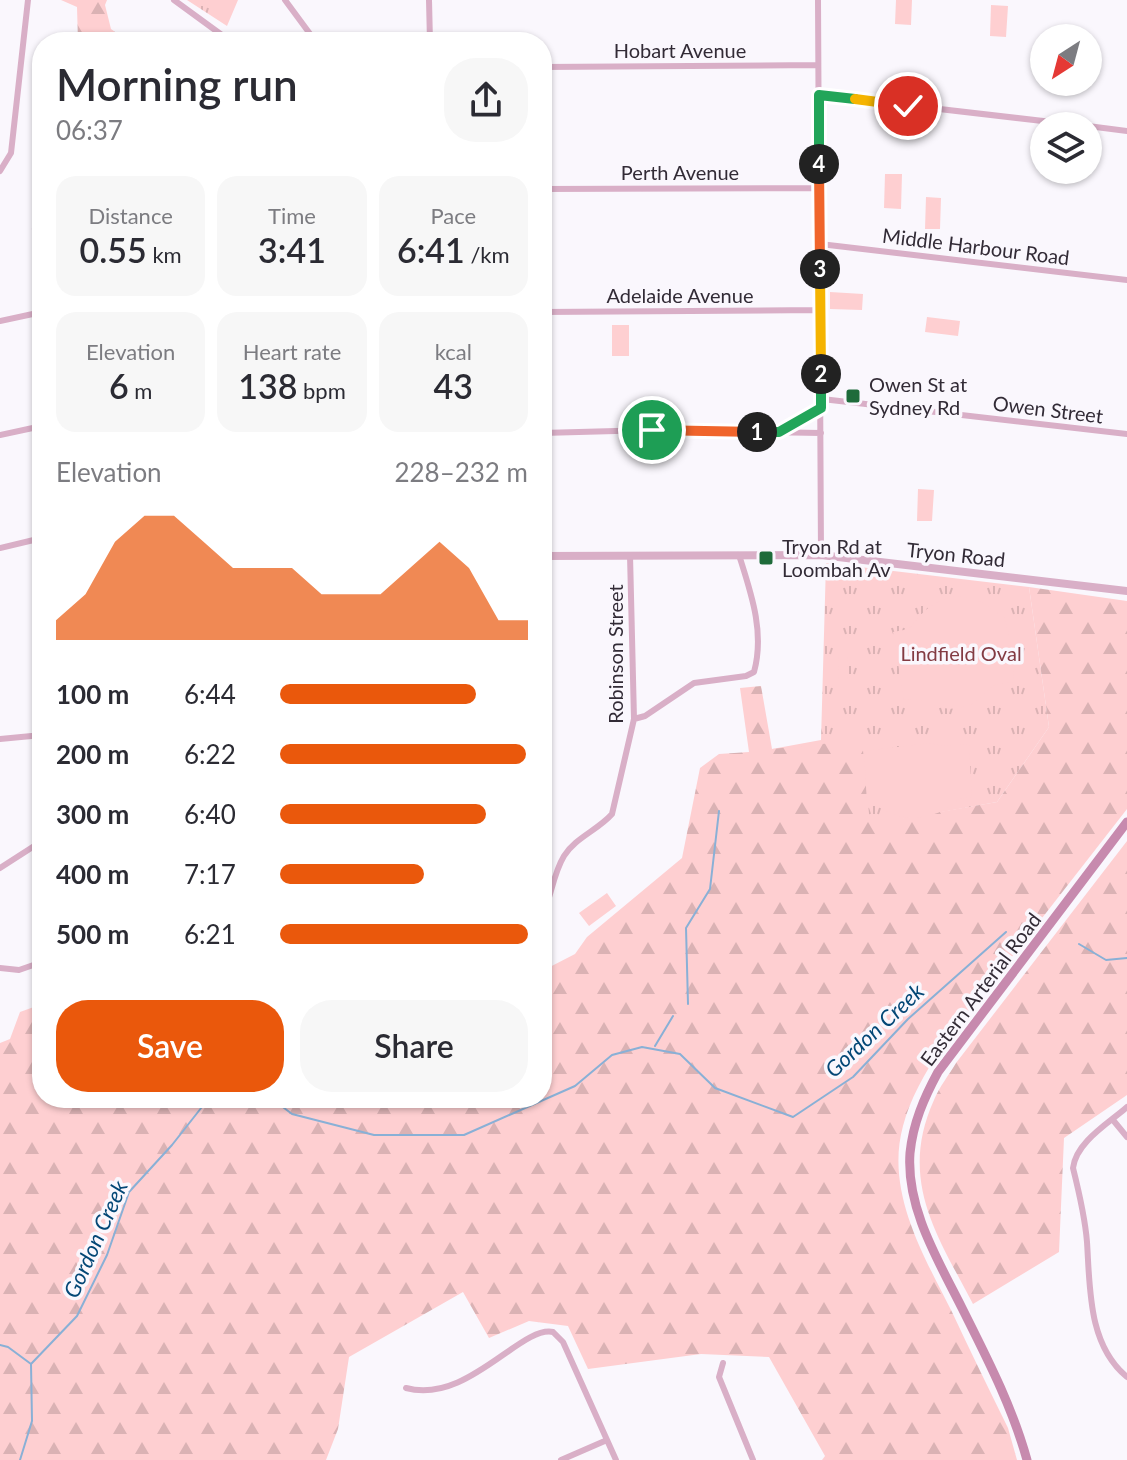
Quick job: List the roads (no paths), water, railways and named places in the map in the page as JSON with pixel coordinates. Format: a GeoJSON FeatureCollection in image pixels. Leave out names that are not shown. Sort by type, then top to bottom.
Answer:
{"type":"FeatureCollection","features":[{"type":"Feature","properties":{"kind":"main road","name":"Eastern Arterial Road"},"geometry":{"type":"LineString","coordinates":[[1027,1460],[1018,1426],[1001,1386],[922,1223],[911,1186],[910,1154],[921,1103],[938,1072],[1127,822]]}},
{"type":"Feature","properties":{"kind":"street"},"geometry":{"type":"LineString","coordinates":[[0,171],[11,153],[28,0]]}},
{"type":"Feature","properties":{"kind":"street"},"geometry":{"type":"LineString","coordinates":[[174,0],[218,32]]}},
{"type":"Feature","properties":{"kind":"street"},"geometry":{"type":"LineString","coordinates":[[285,0],[309,32]]}},
{"type":"Feature","properties":{"kind":"street"},"geometry":{"type":"LineString","coordinates":[[429,0],[430,32]]}},
{"type":"Feature","properties":{"kind":"street"},"geometry":{"type":"LineString","coordinates":[[818,0],[821,555]]}},
{"type":"Feature","properties":{"kind":"street","name":"Hobart Avenue"},"geometry":{"type":"LineString","coordinates":[[552,67],[818,65]]}},
{"type":"Feature","properties":{"kind":"street"},"geometry":{"type":"LineString","coordinates":[[819,95],[1030,119]]}},
{"type":"Feature","properties":{"kind":"street"},"geometry":{"type":"LineString","coordinates":[[1102,128],[1127,131]]}},
{"type":"Feature","properties":{"kind":"street","name":"Perth Avenue"},"geometry":{"type":"LineString","coordinates":[[552,189],[818,188]]}},
{"type":"Feature","properties":{"kind":"street","name":"Middle Harbour Road"},"geometry":{"type":"LineString","coordinates":[[820,244],[1127,280]]}},
{"type":"Feature","properties":{"kind":"street","name":"Adelaide Avenue"},"geometry":{"type":"LineString","coordinates":[[552,312],[819,310]]}},
{"type":"Feature","properties":{"kind":"street"},"geometry":{"type":"LineString","coordinates":[[0,321],[32,314]]}},
{"type":"Feature","properties":{"kind":"street","name":"Owen Street"},"geometry":{"type":"LineString","coordinates":[[822,399],[1127,434]]}},
{"type":"Feature","properties":{"kind":"street"},"geometry":{"type":"LineString","coordinates":[[779,432],[821,408]]}},
{"type":"Feature","properties":{"kind":"street"},"geometry":{"type":"LineString","coordinates":[[0,435],[32,428]]}},
{"type":"Feature","properties":{"kind":"street"},"geometry":{"type":"LineString","coordinates":[[552,433],[652,430],[821,433]]}},
{"type":"Feature","properties":{"kind":"street"},"geometry":{"type":"LineString","coordinates":[[0,548],[32,540]]}},
{"type":"Feature","properties":{"kind":"street","name":"Robinson Street"},"geometry":{"type":"LineString","coordinates":[[552,888],[563,857],[612,814],[634,719],[630,555]]}},
{"type":"Feature","properties":{"kind":"street"},"geometry":{"type":"LineString","coordinates":[[634,719],[645,716],[694,683],[746,676],[754,672],[757,662],[757,612],[739,555]]}},
{"type":"Feature","properties":{"kind":"street","name":"Tryon Road"},"geometry":{"type":"LineString","coordinates":[[552,556],[821,555],[1127,591]]}},
{"type":"Feature","properties":{"kind":"street"},"geometry":{"type":"LineString","coordinates":[[0,739],[32,736]]}},
{"type":"Feature","properties":{"kind":"street"},"geometry":{"type":"LineString","coordinates":[[0,868],[32,847]]}},
{"type":"Feature","properties":{"kind":"street"},"geometry":{"type":"LineString","coordinates":[[0,968],[19,970],[32,965]]}},
{"type":"Feature","properties":{"kind":"street"},"geometry":{"type":"LineString","coordinates":[[1127,1107],[1088,1140],[1074,1157],[1073,1168],[1087,1240],[1089,1293],[1096,1326],[1117,1369],[1127,1377]]}},
{"type":"Feature","properties":{"kind":"street"},"geometry":{"type":"LineString","coordinates":[[1113,1120],[1127,1137]]}},
{"type":"Feature","properties":{"kind":"street"},"geometry":{"type":"LineString","coordinates":[[406,1388],[427,1392],[465,1379],[542,1331],[553,1332],[563,1342],[616,1460]]}},
{"type":"Feature","properties":{"kind":"street"},"geometry":{"type":"LineString","coordinates":[[723,1363],[719,1377],[726,1400],[753,1460]]}},
{"type":"Feature","properties":{"kind":"street"},"geometry":{"type":"LineString","coordinates":[[561,1460],[607,1440]]}},
{"type":"Feature","properties":{"kind":"waterway"},"geometry":{"type":"LineString","coordinates":[[688,1004],[686,928],[710,889],[719,811]]}},
{"type":"Feature","properties":{"kind":"waterway","name":"Gordon Creek"},"geometry":{"type":"LineString","coordinates":[[552,1096],[575,1086],[612,1055],[642,1047],[680,1054],[715,1088],[793,1117],[853,1077],[908,1019],[1006,932]]}},
{"type":"Feature","properties":{"kind":"waterway","name":"Gordon Creek"},"geometry":{"type":"LineString","coordinates":[[1079,944],[1106,960],[1127,958]]}},
{"type":"Feature","properties":{"kind":"waterway"},"geometry":{"type":"LineString","coordinates":[[655,1046],[673,1016]]}},
{"type":"Feature","properties":{"kind":"waterway","name":"Gordon Creek"},"geometry":{"type":"LineString","coordinates":[[0,1345],[8,1347],[31,1364],[77,1316],[107,1255],[129,1192],[201,1108]]}},
{"type":"Feature","properties":{"kind":"waterway","name":"Gordon Creek"},"geometry":{"type":"LineString","coordinates":[[284,1108],[292,1114],[374,1135],[464,1135],[525,1108]]}},
{"type":"Feature","properties":{"kind":"waterway"},"geometry":{"type":"LineString","coordinates":[[20,1460],[32,1421],[31,1364]]}},
{"type":"Feature","properties":{"kind":"place","name":"Owen St at Sydney Rd"},"geometry":{"type":"Point","coordinates":[853,396]}},
{"type":"Feature","properties":{"kind":"place","name":"Tryon Rd at Loombah Av"},"geometry":{"type":"Point","coordinates":[766,558]}},
{"type":"Feature","properties":{"kind":"park label","name":"Lindfield Oval"},"geometry":{"type":"Point","coordinates":[961,653]}}]}
